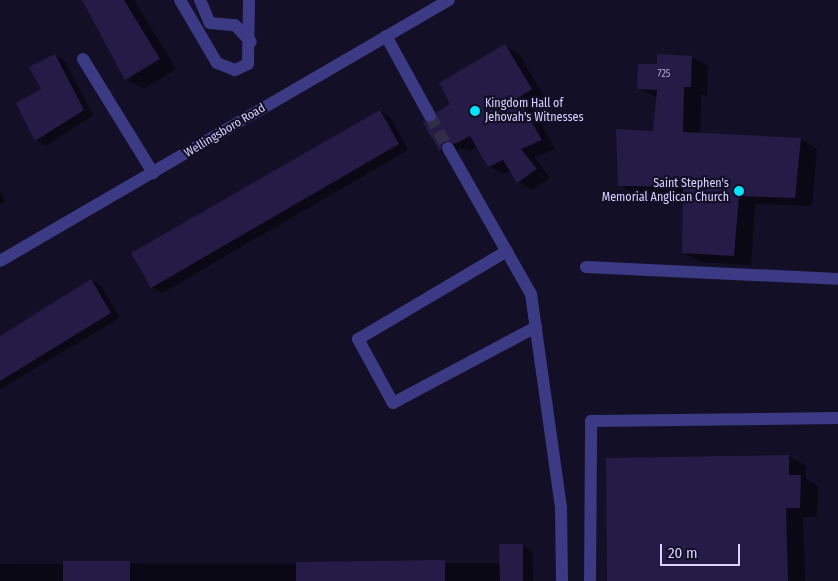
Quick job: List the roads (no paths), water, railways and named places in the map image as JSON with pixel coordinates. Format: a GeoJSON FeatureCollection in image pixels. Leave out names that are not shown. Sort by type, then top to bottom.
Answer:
{"type":"FeatureCollection","features":[{"type":"Feature","properties":{"kind":"street"},"geometry":{"type":"LineString","coordinates":[[180,0],[217,63],[234,70],[248,64],[251,42],[249,0]]}},
{"type":"Feature","properties":{"kind":"street"},"geometry":{"type":"LineString","coordinates":[[200,0],[210,23],[235,25],[251,42]]}},
{"type":"Feature","properties":{"kind":"street","name":"Wellingsboro Road"},"geometry":{"type":"LineString","coordinates":[[0,261],[153,174],[386,36],[436,3],[449,0]]}},
{"type":"Feature","properties":{"kind":"street"},"geometry":{"type":"LineString","coordinates":[[386,36],[430,116]]}},
{"type":"Feature","properties":{"kind":"street"},"geometry":{"type":"LineString","coordinates":[[83,59],[153,174]]}},
{"type":"Feature","properties":{"kind":"street"},"geometry":{"type":"LineString","coordinates":[[448,148],[531,294],[561,508],[562,581]]}},
{"type":"Feature","properties":{"kind":"street"},"geometry":{"type":"LineString","coordinates":[[507,251],[358,339],[393,403],[536,327]]}},
{"type":"Feature","properties":{"kind":"street"},"geometry":{"type":"LineString","coordinates":[[586,266],[838,279]]}},
{"type":"Feature","properties":{"kind":"street"},"geometry":{"type":"LineString","coordinates":[[590,581],[591,421],[838,418]]}},
{"type":"Feature","properties":{"kind":"tunnel"},"geometry":{"type":"LineString","coordinates":[[430,116],[448,148]]}},
{"type":"Feature","properties":{"kind":"place","name":"Kingdom Hall of Jehovah's Witnesses"},"geometry":{"type":"Point","coordinates":[475,111]}},
{"type":"Feature","properties":{"kind":"place","name":"Saint Stephen's Memorial Anglican Church"},"geometry":{"type":"Point","coordinates":[739,191]}}]}
